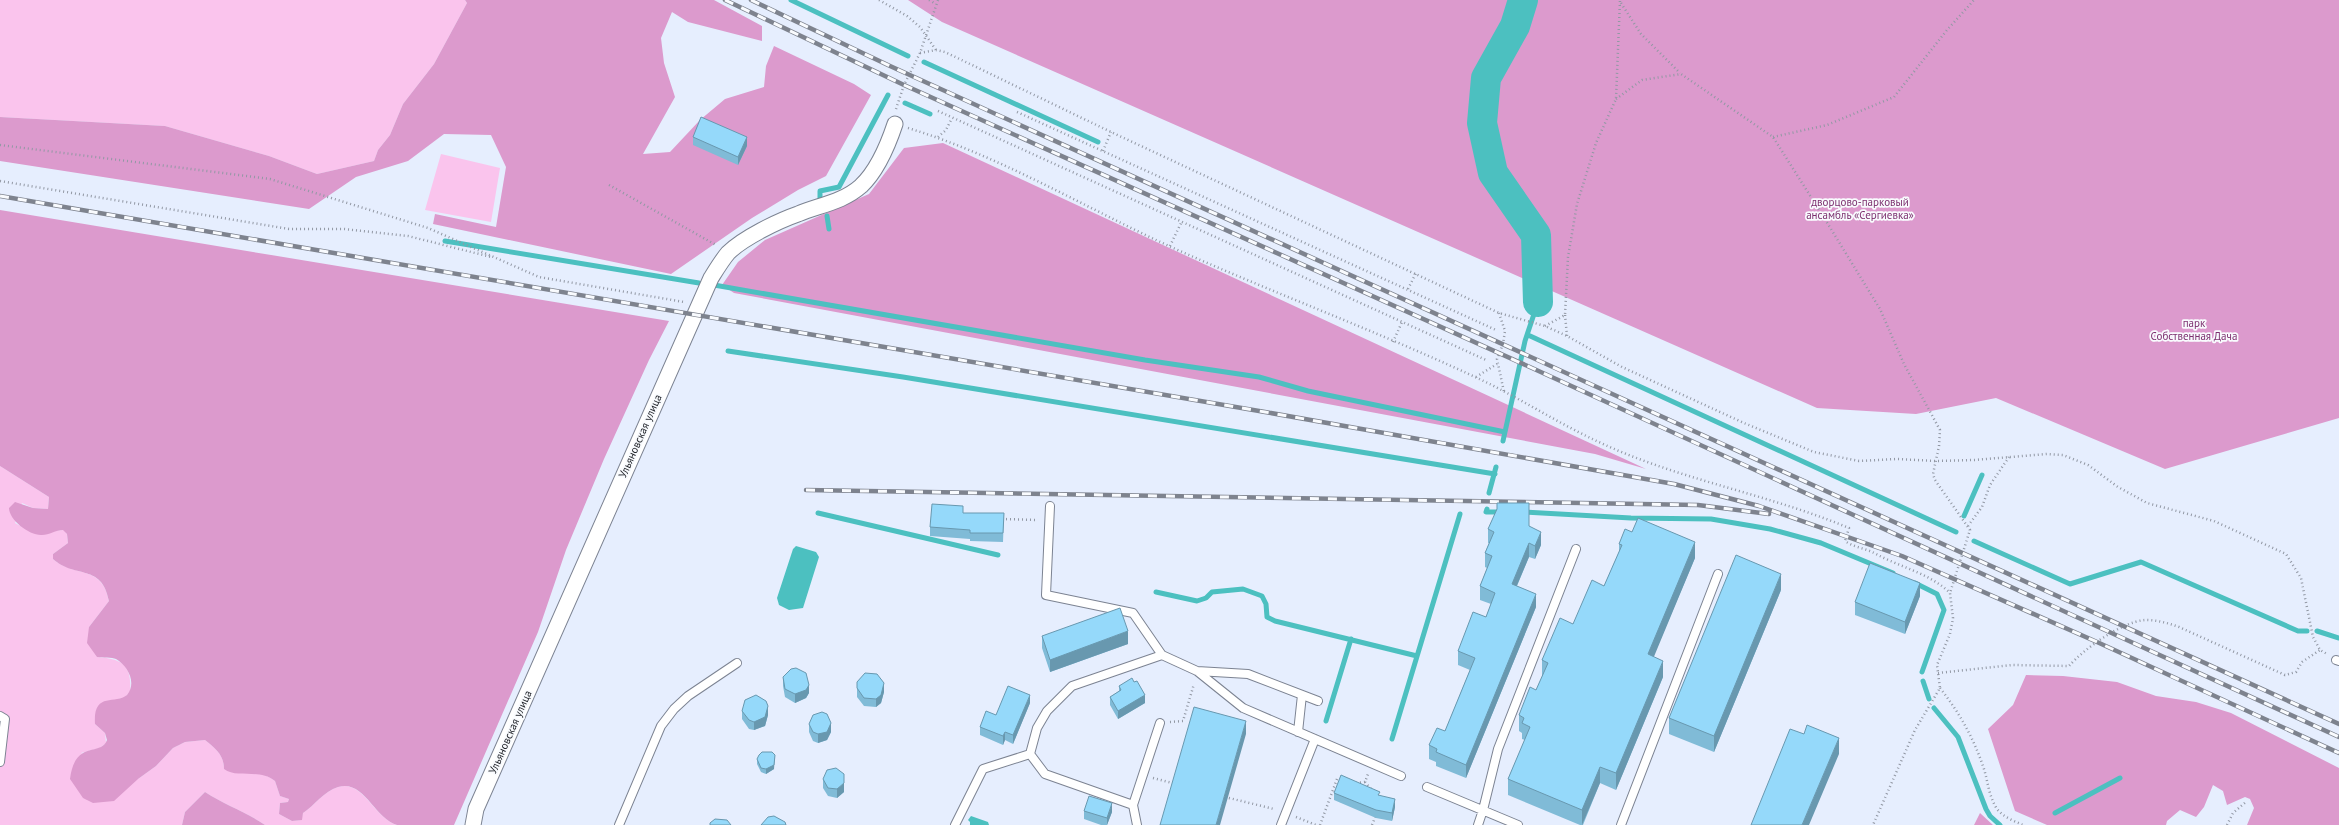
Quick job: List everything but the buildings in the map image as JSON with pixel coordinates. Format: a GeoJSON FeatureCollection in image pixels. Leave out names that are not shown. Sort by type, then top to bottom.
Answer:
{"type":"FeatureCollection","features":[{"type":"Feature","properties":{"kind":"street","name":"Ульяновская улица"},"geometry":{"type":"LineString","coordinates":[[473,825],[476,809],[711,278],[729,252],[762,230],[798,214],[827,205],[862,185],[886,150],[895,124]]}},
{"type":"Feature","properties":{"kind":"lane"},"geometry":{"type":"LineString","coordinates":[[1050,506],[1046,595],[1133,612],[1162,655],[1197,672],[1244,708],[1401,776]]}},
{"type":"Feature","properties":{"kind":"lane"},"geometry":{"type":"LineString","coordinates":[[1478,825],[1498,749],[1576,549]]}},
{"type":"Feature","properties":{"kind":"lane"},"geometry":{"type":"LineString","coordinates":[[1621,825],[1718,574]]}},
{"type":"Feature","properties":{"kind":"lane"},"geometry":{"type":"LineString","coordinates":[[1030,754],[1037,728],[1047,711],[1072,686],[1162,655]]}},
{"type":"Feature","properties":{"kind":"lane"},"geometry":{"type":"LineString","coordinates":[[619,825],[661,726],[669,715],[688,696],[737,663]]}},
{"type":"Feature","properties":{"kind":"lane"},"geometry":{"type":"LineString","coordinates":[[1197,672],[1248,674],[1318,701]]}},
{"type":"Feature","properties":{"kind":"lane"},"geometry":{"type":"LineString","coordinates":[[1298,732],[1302,695]]}},
{"type":"Feature","properties":{"kind":"lane"},"geometry":{"type":"LineString","coordinates":[[0,716],[5,719],[0,762]]}},
{"type":"Feature","properties":{"kind":"lane"},"geometry":{"type":"LineString","coordinates":[[1137,825],[1133,805],[1160,723]]}},
{"type":"Feature","properties":{"kind":"lane"},"geometry":{"type":"LineString","coordinates":[[1281,825],[1315,739]]}},
{"type":"Feature","properties":{"kind":"lane"},"geometry":{"type":"LineString","coordinates":[[1030,754],[1045,774],[1133,805]]}},
{"type":"Feature","properties":{"kind":"lane"},"geometry":{"type":"LineString","coordinates":[[955,825],[983,769],[1030,754]]}},
{"type":"Feature","properties":{"kind":"lane"},"geometry":{"type":"LineString","coordinates":[[1427,786],[1518,825]]}},
{"type":"Feature","properties":{"kind":"path"},"geometry":{"type":"LineString","coordinates":[[879,0],[907,16],[920,27],[936,50]]}},
{"type":"Feature","properties":{"kind":"path"},"geometry":{"type":"LineString","coordinates":[[929,0],[936,4]]}},
{"type":"Feature","properties":{"kind":"path"},"geometry":{"type":"LineString","coordinates":[[938,0],[920,53],[897,102],[895,124],[938,137],[1040,183],[1170,246],[1476,377],[1516,400],[1556,419],[1600,443],[1650,463],[1782,503],[1848,528],[1845,542],[1853,547],[1876,554],[1883,559],[1933,579],[1950,593]]}},
{"type":"Feature","properties":{"kind":"path"},"geometry":{"type":"LineString","coordinates":[[1773,137],[1827,125],[1894,97],[1947,30],[1974,0]]}},
{"type":"Feature","properties":{"kind":"path"},"geometry":{"type":"LineString","coordinates":[[1620,1],[1641,34],[1681,74],[1773,137],[1880,309],[1904,364],[1940,430],[1939,446],[1933,474],[1935,480],[1968,527],[1970,535],[1950,593],[1953,618],[1950,634],[1937,665],[1940,688],[1965,723],[1984,768],[1990,796],[1998,810],[2012,821],[2023,825]]}},
{"type":"Feature","properties":{"kind":"path"},"geometry":{"type":"LineString","coordinates":[[1567,336],[1565,314],[1568,257],[1578,204],[1596,143],[1616,99],[1620,1]]}},
{"type":"Feature","properties":{"kind":"path"},"geometry":{"type":"LineString","coordinates":[[920,53],[936,50],[945,52],[1110,132],[1416,273],[1499,313],[1545,326],[1567,336],[1622,367],[1792,444],[1832,456],[1860,461],[1897,459],[1936,461],[2009,458],[2047,454],[2062,455],[2088,465],[2118,486],[2147,503],[2214,522],[2286,554],[2301,578],[2313,636],[2320,650],[2338,660]]}},
{"type":"Feature","properties":{"kind":"path"},"geometry":{"type":"LineString","coordinates":[[1616,99],[1642,80],[1681,74]]}},
{"type":"Feature","properties":{"kind":"path"},"geometry":{"type":"LineString","coordinates":[[938,112],[1182,221],[1486,360]]}},
{"type":"Feature","properties":{"kind":"path"},"geometry":{"type":"LineString","coordinates":[[1017,112],[1496,330]]}},
{"type":"Feature","properties":{"kind":"path"},"geometry":{"type":"LineString","coordinates":[[938,137],[946,130],[952,118]]}},
{"type":"Feature","properties":{"kind":"path"},"geometry":{"type":"LineString","coordinates":[[1103,151],[1110,132]]}},
{"type":"Feature","properties":{"kind":"path"},"geometry":{"type":"LineString","coordinates":[[0,145],[270,180],[428,228],[539,277],[698,305]]}},
{"type":"Feature","properties":{"kind":"path"},"geometry":{"type":"LineString","coordinates":[[0,182],[289,229],[344,229],[408,236],[500,260]]}},
{"type":"Feature","properties":{"kind":"path"},"geometry":{"type":"LineString","coordinates":[[609,185],[729,252]]}},
{"type":"Feature","properties":{"kind":"path"},"geometry":{"type":"LineString","coordinates":[[1170,246],[1182,221]]}},
{"type":"Feature","properties":{"kind":"path"},"geometry":{"type":"LineString","coordinates":[[1408,289],[1416,273]]}},
{"type":"Feature","properties":{"kind":"path"},"geometry":{"type":"LineString","coordinates":[[1499,313],[1502,317],[1505,331],[1503,344],[1496,359],[1504,392]]}},
{"type":"Feature","properties":{"kind":"path"},"geometry":{"type":"LineString","coordinates":[[1545,326],[1565,314]]}},
{"type":"Feature","properties":{"kind":"path"},"geometry":{"type":"LineString","coordinates":[[1393,342],[1402,322]]}},
{"type":"Feature","properties":{"kind":"path"},"geometry":{"type":"LineString","coordinates":[[1476,377],[1497,364]]}},
{"type":"Feature","properties":{"kind":"path"},"geometry":{"type":"LineString","coordinates":[[1968,527],[1982,507],[1990,485],[2009,458]]}},
{"type":"Feature","properties":{"kind":"path"},"geometry":{"type":"LineString","coordinates":[[994,519],[1049,521]]}},
{"type":"Feature","properties":{"kind":"path"},"geometry":{"type":"LineString","coordinates":[[1938,674],[2012,665],[2069,666],[2083,652],[2097,642],[2126,627],[2145,620],[2168,623],[2179,627],[2285,675],[2296,672],[2302,662],[2320,650]]}},
{"type":"Feature","properties":{"kind":"path"},"geometry":{"type":"LineString","coordinates":[[1873,825],[1915,730],[1940,688]]}},
{"type":"Feature","properties":{"kind":"path"},"geometry":{"type":"LineString","coordinates":[[1160,723],[1183,721],[1191,695]]}},
{"type":"Feature","properties":{"kind":"path"},"geometry":{"type":"LineString","coordinates":[[1365,782],[1373,764]]}},
{"type":"Feature","properties":{"kind":"path"},"geometry":{"type":"LineString","coordinates":[[1143,775],[1177,784]]}},
{"type":"Feature","properties":{"kind":"path"},"geometry":{"type":"LineString","coordinates":[[1320,825],[1337,780],[1349,784],[1365,782]]}},
{"type":"Feature","properties":{"kind":"path"},"geometry":{"type":"LineString","coordinates":[[1365,782],[1372,791]]}},
{"type":"Feature","properties":{"kind":"path"},"geometry":{"type":"LineString","coordinates":[[1222,797],[1268,806],[1316,825]]}},
{"type":"Feature","properties":{"kind":"path"},"geometry":{"type":"LineString","coordinates":[[2227,825],[2233,813],[2247,801]]}},
{"type":"Feature","properties":{"kind":"path"},"geometry":{"type":"LineString","coordinates":[[1372,825],[1377,813]]}},
{"type":"Feature","properties":{"kind":"shaded area"},"geometry":{"type":"Polygon","coordinates":[[[0,0],[465,0],[467,3],[434,64],[403,104],[390,135],[378,150],[374,161],[317,174],[269,156],[165,126],[0,117],[0,0]]]}},
{"type":"Feature","properties":{"kind":"shaded area"},"geometry":{"type":"Polygon","coordinates":[[[441,154],[500,168],[491,222],[425,210],[441,154]]]}},
{"type":"Feature","properties":{"kind":"shaded area"},"geometry":{"type":"Polygon","coordinates":[[[0,466],[49,497],[48,509],[33,508],[22,503],[15,523],[32,532],[64,530],[67,534],[68,543],[53,554],[53,559],[61,565],[94,576],[105,589],[109,601],[89,627],[97,657],[113,660],[124,665],[129,675],[130,692],[124,698],[118,699],[95,724],[105,733],[106,743],[100,748],[81,753],[138,779],[156,766],[173,748],[185,742],[205,740],[216,749],[221,756],[224,769],[257,773],[270,777],[275,781],[280,796],[289,799],[288,802],[280,803],[279,814],[292,821],[301,820],[303,813],[328,792],[338,787],[347,786],[362,794],[382,815],[397,825],[265,825],[205,792],[185,812],[182,825],[0,825],[0,466]]]}},
{"type":"Feature","properties":{"kind":"shaded area"},"geometry":{"type":"Polygon","coordinates":[[[796,546],[816,552],[819,557],[803,608],[789,610],[779,605],[777,598],[793,549],[796,546]]]}},
{"type":"Feature","properties":{"kind":"shaded area"},"geometry":{"type":"Polygon","coordinates":[[[971,816],[988,822],[989,825],[970,825],[968,820],[971,816]]]}},
{"type":"Feature","properties":{"kind":"green space"},"geometry":{"type":"Polygon","coordinates":[[[465,0],[714,0],[762,26],[762,41],[688,22],[672,12],[661,38],[664,63],[675,97],[643,154],[670,152],[700,120],[725,99],[764,87],[766,66],[774,46],[854,84],[871,95],[826,176],[798,190],[752,218],[671,274],[433,224],[435,214],[496,227],[506,167],[491,135],[444,134],[408,161],[356,177],[309,209],[0,161],[0,117],[165,126],[269,156],[317,174],[374,161],[378,150],[390,135],[403,104],[434,64],[467,3],[465,0]]]}},
{"type":"Feature","properties":{"kind":"green space","name":"дворцово-парковый ансамбль «Сергиевка»"},"geometry":{"type":"Polygon","coordinates":[[[908,0],[2339,0],[2339,418],[2165,469],[1996,398],[1916,414],[1817,408],[942,22],[908,0]]]}},
{"type":"Feature","properties":{"kind":"green space"},"geometry":{"type":"Polygon","coordinates":[[[943,143],[1646,469],[1595,454],[734,293],[722,285],[738,262],[765,240],[869,194],[904,148],[943,143]]]}},
{"type":"Feature","properties":{"kind":"green space"},"geometry":{"type":"Polygon","coordinates":[[[0,210],[669,321],[649,360],[604,459],[566,550],[538,632],[454,825],[397,825],[382,815],[362,794],[347,786],[338,787],[328,792],[303,813],[302,820],[292,821],[279,814],[280,803],[288,802],[289,799],[280,796],[275,781],[262,775],[229,772],[224,769],[223,760],[216,749],[205,740],[185,742],[173,748],[156,766],[138,779],[114,801],[93,803],[83,798],[70,779],[77,758],[88,751],[104,745],[107,740],[105,733],[95,724],[97,707],[106,701],[122,698],[127,695],[130,690],[131,680],[127,670],[120,662],[114,658],[97,657],[87,643],[89,627],[109,601],[105,589],[100,581],[94,576],[70,569],[53,559],[53,554],[68,543],[67,534],[63,530],[45,535],[37,535],[26,530],[16,522],[10,513],[9,508],[15,502],[33,508],[48,509],[49,497],[0,466],[0,210]]]}},
{"type":"Feature","properties":{"kind":"green space"},"geometry":{"type":"Polygon","coordinates":[[[2026,675],[2063,676],[2117,682],[2156,696],[2196,702],[2231,713],[2339,768],[2339,825],[2247,825],[2254,808],[2250,799],[2245,797],[2227,805],[2223,791],[2213,785],[2204,807],[2196,817],[2180,810],[2167,821],[2166,825],[2047,825],[2015,811],[1988,729],[2013,705],[2026,675]]]}},
{"type":"Feature","properties":{"kind":"green space"},"geometry":{"type":"Polygon","coordinates":[[[205,792],[265,825],[182,825],[185,812],[205,792]]]}},
{"type":"Feature","properties":{"kind":"green space"},"geometry":{"type":"Polygon","coordinates":[[[1980,813],[1993,825],[1974,825],[1980,813]]]}},
{"type":"Feature","properties":{"kind":"waterway"},"geometry":{"type":"LineString","coordinates":[[791,0],[908,56]]}},
{"type":"Feature","properties":{"kind":"waterway"},"geometry":{"type":"LineString","coordinates":[[1523,0],[1515,26],[1486,78],[1482,123],[1493,173],[1536,235],[1538,302]]}},
{"type":"Feature","properties":{"kind":"waterway"},"geometry":{"type":"LineString","coordinates":[[924,62],[1098,142]]}},
{"type":"Feature","properties":{"kind":"waterway"},"geometry":{"type":"LineString","coordinates":[[820,199],[820,191],[839,187],[888,95]]}},
{"type":"Feature","properties":{"kind":"waterway"},"geometry":{"type":"LineString","coordinates":[[905,103],[930,114]]}},
{"type":"Feature","properties":{"kind":"waterway"},"geometry":{"type":"LineString","coordinates":[[827,216],[829,229]]}},
{"type":"Feature","properties":{"kind":"waterway"},"geometry":{"type":"LineString","coordinates":[[445,241],[699,283]]}},
{"type":"Feature","properties":{"kind":"waterway"},"geometry":{"type":"LineString","coordinates":[[714,285],[1145,360],[1259,377],[1308,391],[1505,432]]}},
{"type":"Feature","properties":{"kind":"waterway"},"geometry":{"type":"LineString","coordinates":[[1503,441],[1525,341],[1538,302]]}},
{"type":"Feature","properties":{"kind":"waterway"},"geometry":{"type":"LineString","coordinates":[[1528,335],[1956,532]]}},
{"type":"Feature","properties":{"kind":"waterway"},"geometry":{"type":"LineString","coordinates":[[728,351],[903,377],[1495,474]]}},
{"type":"Feature","properties":{"kind":"waterway"},"geometry":{"type":"LineString","coordinates":[[1489,493],[1496,467]]}},
{"type":"Feature","properties":{"kind":"waterway"},"geometry":{"type":"LineString","coordinates":[[1964,516],[1982,475]]}},
{"type":"Feature","properties":{"kind":"waterway"},"geometry":{"type":"LineString","coordinates":[[1487,509],[1486,512],[1502,512]]}},
{"type":"Feature","properties":{"kind":"waterway"},"geometry":{"type":"LineString","coordinates":[[1522,512],[1631,518],[1711,519],[1770,529],[1821,543],[1893,573]]}},
{"type":"Feature","properties":{"kind":"waterway"},"geometry":{"type":"LineString","coordinates":[[818,513],[998,555]]}},
{"type":"Feature","properties":{"kind":"waterway"},"geometry":{"type":"LineString","coordinates":[[1392,739],[1460,514]]}},
{"type":"Feature","properties":{"kind":"waterway"},"geometry":{"type":"LineString","coordinates":[[1974,541],[2070,584],[2141,562],[2298,631],[2307,631]]}},
{"type":"Feature","properties":{"kind":"waterway"},"geometry":{"type":"LineString","coordinates":[[1915,583],[1937,594],[1944,610],[1922,672]]}},
{"type":"Feature","properties":{"kind":"waterway"},"geometry":{"type":"LineString","coordinates":[[1156,592],[1197,601],[1206,598],[1212,592],[1243,589],[1262,596],[1266,604],[1267,617],[1275,621],[1417,656]]}},
{"type":"Feature","properties":{"kind":"waterway"},"geometry":{"type":"LineString","coordinates":[[2317,631],[2339,638]]}},
{"type":"Feature","properties":{"kind":"waterway"},"geometry":{"type":"LineString","coordinates":[[1326,721],[1351,639]]}},
{"type":"Feature","properties":{"kind":"waterway"},"geometry":{"type":"LineString","coordinates":[[1923,681],[1929,699]]}},
{"type":"Feature","properties":{"kind":"waterway"},"geometry":{"type":"LineString","coordinates":[[1934,708],[1958,737],[1986,809],[1990,816],[2000,825]]}},
{"type":"Feature","properties":{"kind":"waterway"},"geometry":{"type":"LineString","coordinates":[[2055,813],[2120,778]]}},
{"type":"Feature","properties":{"kind":"railway"},"geometry":{"type":"LineString","coordinates":[[725,0],[904,85],[1532,368],[2339,737]]}},
{"type":"Feature","properties":{"kind":"railway"},"geometry":{"type":"LineString","coordinates":[[751,0],[890,66],[2339,724]]}},
{"type":"Feature","properties":{"kind":"railway"},"geometry":{"type":"LineString","coordinates":[[0,196],[1265,412],[1674,484],[1759,506],[1902,556],[2097,642],[2339,753]]}},
{"type":"Feature","properties":{"kind":"railway"},"geometry":{"type":"LineString","coordinates":[[806,490],[1698,505],[1769,514]]}},
{"type":"Feature","properties":{"kind":"park label","name":"парк Собственная Дача"},"geometry":{"type":"Point","coordinates":[2194,329]}}]}
